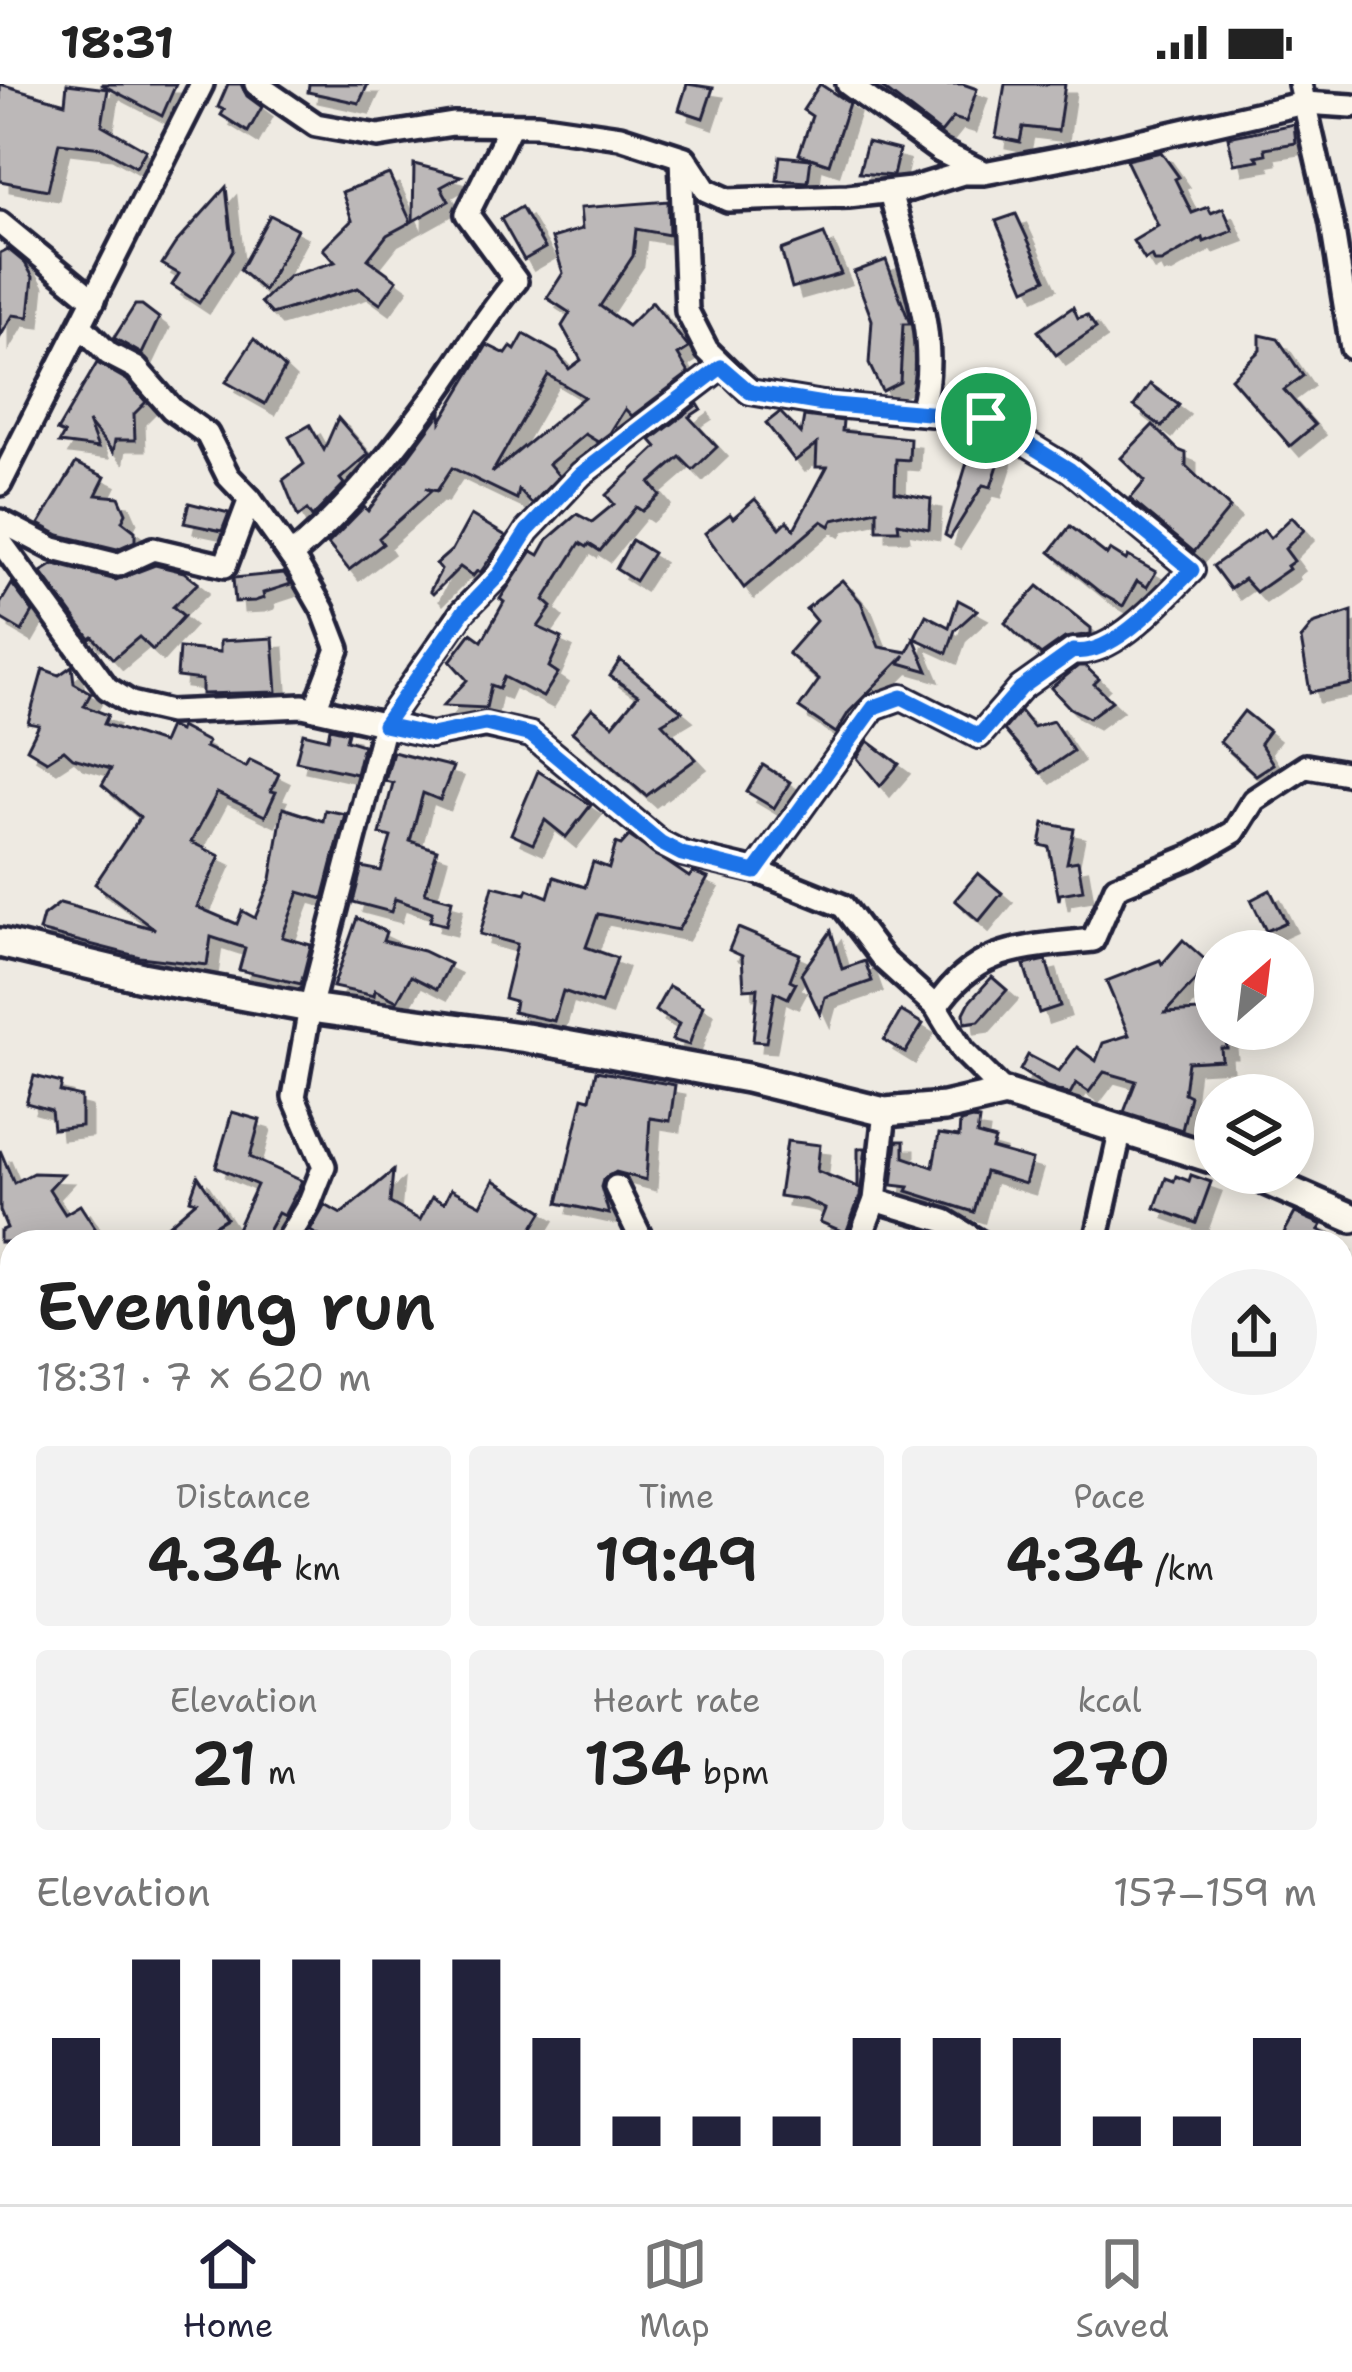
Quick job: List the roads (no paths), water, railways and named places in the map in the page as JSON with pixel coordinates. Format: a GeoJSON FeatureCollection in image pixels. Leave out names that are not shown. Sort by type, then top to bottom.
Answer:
{"type":"FeatureCollection","features":[{"type":"Feature","properties":{"kind":"street"},"geometry":{"type":"LineString","coordinates":[[0,484],[202,84]]}},
{"type":"Feature","properties":{"kind":"street"},"geometry":{"type":"LineString","coordinates":[[256,84],[316,125],[378,136],[454,124],[537,124],[620,137],[681,157],[706,190],[728,200],[890,192],[963,173],[984,173],[1257,116],[1302,93],[1352,106]]}},
{"type":"Feature","properties":{"kind":"street"},"geometry":{"type":"LineString","coordinates":[[848,84],[940,151],[984,173]]}},
{"type":"Feature","properties":{"kind":"street"},"geometry":{"type":"LineString","coordinates":[[1302,93],[1332,224],[1352,348]]}},
{"type":"Feature","properties":{"kind":"street"},"geometry":{"type":"LineString","coordinates":[[291,556],[329,525],[415,421],[487,314],[516,281],[467,214],[511,125]]}},
{"type":"Feature","properties":{"kind":"street"},"geometry":{"type":"LineString","coordinates":[[681,157],[687,311],[699,338],[721,367],[750,392],[823,404],[986,418],[1070,470],[1192,570],[1126,633],[1082,653],[1073,651],[1021,688],[979,736],[902,697],[874,707],[755,872]]}},
{"type":"Feature","properties":{"kind":"street"},"geometry":{"type":"LineString","coordinates":[[890,192],[927,332],[930,382],[921,410]]}},
{"type":"Feature","properties":{"kind":"street"},"geometry":{"type":"LineString","coordinates":[[0,224],[94,300]]}},
{"type":"Feature","properties":{"kind":"street"},"geometry":{"type":"LineString","coordinates":[[81,326],[109,354],[136,368],[172,409],[207,434],[228,476],[291,556],[323,610],[338,649],[315,709]]}},
{"type":"Feature","properties":{"kind":"street"},"geometry":{"type":"LineString","coordinates":[[293,1230],[324,1166],[294,1097],[310,1008],[384,725],[527,531],[581,474],[721,367]]}},
{"type":"Feature","properties":{"kind":"street"},"geometry":{"type":"LineString","coordinates":[[0,521],[54,549],[118,565],[153,549],[225,566],[250,499]]}},
{"type":"Feature","properties":{"kind":"street"},"geometry":{"type":"LineString","coordinates":[[0,541],[107,688],[131,703],[170,712],[254,706],[315,709],[431,735],[485,724],[531,735],[661,843],[843,906],[884,959],[936,1007],[963,1051],[1005,1093],[1194,1152]]}},
{"type":"Feature","properties":{"kind":"street"},"geometry":{"type":"LineString","coordinates":[[936,1007],[955,978],[1006,950],[1093,940],[1116,887],[1192,856],[1234,832],[1254,800],[1306,766],[1352,774]]}},
{"type":"Feature","properties":{"kind":"street"},"geometry":{"type":"LineString","coordinates":[[0,944],[142,977],[310,1008],[527,1038],[746,1078],[885,1112],[944,1107],[1005,1093]]}},
{"type":"Feature","properties":{"kind":"street"},"geometry":{"type":"LineString","coordinates":[[864,1230],[875,1200],[885,1112]]}},
{"type":"Feature","properties":{"kind":"street"},"geometry":{"type":"LineString","coordinates":[[1099,1230],[1120,1129]]}},
{"type":"Feature","properties":{"kind":"street"},"geometry":{"type":"LineString","coordinates":[[616,1186],[637,1230]]}},
{"type":"Feature","properties":{"kind":"street"},"geometry":{"type":"LineString","coordinates":[[1297,1194],[1352,1218]]}},
{"type":"Feature","properties":{"kind":"street"},"geometry":{"type":"LineString","coordinates":[[875,1200],[960,1230]]}}]}
